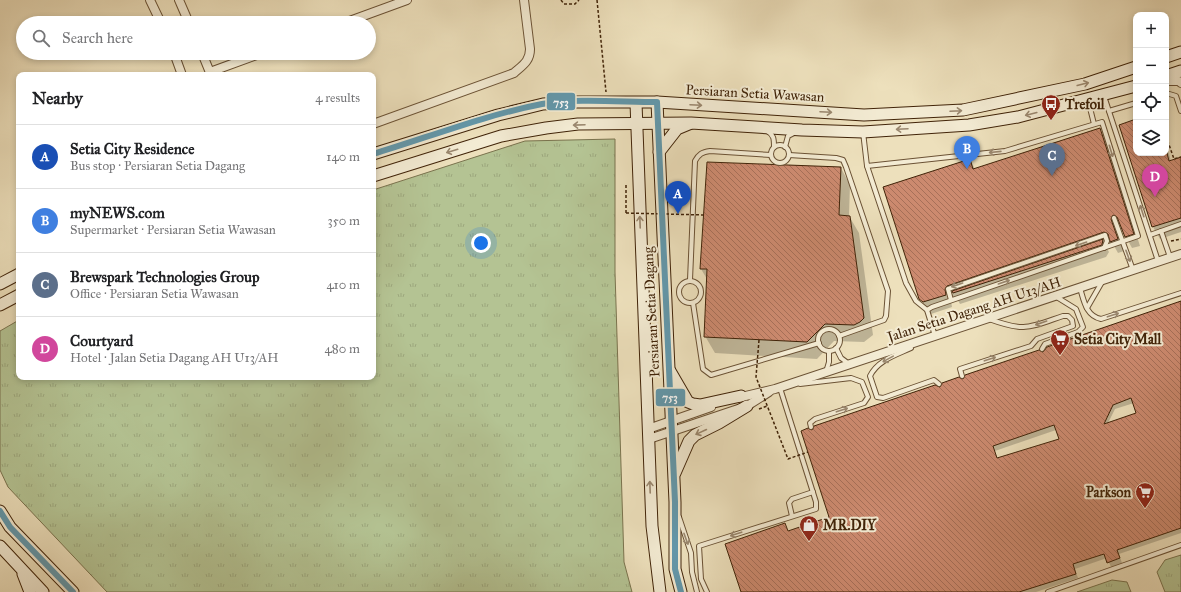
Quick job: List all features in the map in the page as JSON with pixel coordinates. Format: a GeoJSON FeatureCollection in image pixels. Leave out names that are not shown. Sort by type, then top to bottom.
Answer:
{"type":"FeatureCollection","features":[{"type":"Feature","properties":{"kind":"street"},"geometry":{"type":"LineString","coordinates":[[150,0],[158,16]]}},
{"type":"Feature","properties":{"kind":"street"},"geometry":{"type":"LineString","coordinates":[[180,0],[186,16]]}},
{"type":"Feature","properties":{"kind":"street"},"geometry":{"type":"LineString","coordinates":[[363,16],[407,0]]}},
{"type":"Feature","properties":{"kind":"street"},"geometry":{"type":"LineString","coordinates":[[376,123],[514,73],[530,56],[524,0]]}},
{"type":"Feature","properties":{"kind":"street"},"geometry":{"type":"LineString","coordinates":[[1169,56],[1181,52]]}},
{"type":"Feature","properties":{"kind":"street"},"geometry":{"type":"LineString","coordinates":[[177,60],[181,72]]}},
{"type":"Feature","properties":{"kind":"street"},"geometry":{"type":"LineString","coordinates":[[205,60],[211,72]]}},
{"type":"Feature","properties":{"kind":"street"},"geometry":{"type":"LineString","coordinates":[[214,72],[244,60]]}},
{"type":"Feature","properties":{"kind":"street","name":"Persiaran Setia Wawasan"},"geometry":{"type":"LineString","coordinates":[[376,153],[498,115],[530,107],[573,102],[657,102],[864,115],[963,110],[1085,84],[1133,68]]}},
{"type":"Feature","properties":{"kind":"street"},"geometry":{"type":"LineString","coordinates":[[1169,75],[1181,71]]}},
{"type":"Feature","properties":{"kind":"street"},"geometry":{"type":"LineString","coordinates":[[1169,81],[1179,81],[1181,83]]}},
{"type":"Feature","properties":{"kind":"street"},"geometry":{"type":"LineString","coordinates":[[376,175],[501,136],[578,124],[618,125],[692,122],[802,130],[863,132],[969,125],[1018,118],[1133,87]]}},
{"type":"Feature","properties":{"kind":"street","name":"Persiaran Setia Dagang"},"geometry":{"type":"LineString","coordinates":[[657,102],[674,502],[675,569],[681,592]]}},
{"type":"Feature","properties":{"kind":"street","name":"Persiaran Setia Dagang"},"geometry":{"type":"LineString","coordinates":[[636,103],[652,526],[660,592]]}},
{"type":"Feature","properties":{"kind":"street"},"geometry":{"type":"LineString","coordinates":[[659,152],[677,129],[692,122]]}},
{"type":"Feature","properties":{"kind":"street"},"geometry":{"type":"LineString","coordinates":[[618,125],[631,136],[637,150]]}},
{"type":"Feature","properties":{"kind":"street","name":"Jalan Setia Dagang AH U13/AH"},"geometry":{"type":"LineString","coordinates":[[648,434],[777,388],[1181,254]]}},
{"type":"Feature","properties":{"kind":"street"},"geometry":{"type":"LineString","coordinates":[[0,284],[16,276]]}},
{"type":"Feature","properties":{"kind":"street"},"geometry":{"type":"LineString","coordinates":[[0,305],[16,297]]}},
{"type":"Feature","properties":{"kind":"street"},"geometry":{"type":"LineString","coordinates":[[668,369],[688,402],[700,405],[744,401]]}},
{"type":"Feature","properties":{"kind":"street"},"geometry":{"type":"LineString","coordinates":[[673,477],[689,441],[695,435],[719,424],[744,401]]}},
{"type":"Feature","properties":{"kind":"street"},"geometry":{"type":"LineString","coordinates":[[0,512],[10,527],[73,592]]}},
{"type":"Feature","properties":{"kind":"street"},"geometry":{"type":"LineString","coordinates":[[0,546],[43,592]]}},
{"type":"Feature","properties":{"kind":"street"},"geometry":{"type":"LineString","coordinates":[[43,561],[59,585],[60,592]]}},
{"type":"Feature","properties":{"kind":"street"},"geometry":{"type":"LineString","coordinates":[[21,568],[30,592]]}},
{"type":"Feature","properties":{"kind":"lane"},"geometry":{"type":"LineString","coordinates":[[1169,94],[1176,96],[1181,111]]}},
{"type":"Feature","properties":{"kind":"lane"},"geometry":{"type":"LineString","coordinates":[[1104,95],[1109,112],[1117,130],[1158,261]]}},
{"type":"Feature","properties":{"kind":"lane"},"geometry":{"type":"LineString","coordinates":[[1088,100],[1094,124]]}},
{"type":"Feature","properties":{"kind":"lane"},"geometry":{"type":"LineString","coordinates":[[1109,112],[1133,104]]}},
{"type":"Feature","properties":{"kind":"lane"},"geometry":{"type":"LineString","coordinates":[[867,166],[1004,150],[1102,122],[1138,236],[930,307],[927,310]]}},
{"type":"Feature","properties":{"kind":"lane"},"geometry":{"type":"LineString","coordinates":[[756,127],[772,134],[774,139],[774,147],[771,154],[773,160],[778,163],[784,162],[789,155]]}},
{"type":"Feature","properties":{"kind":"lane"},"geometry":{"type":"LineString","coordinates":[[789,155],[786,147],[786,140],[788,136],[802,130]]}},
{"type":"Feature","properties":{"kind":"lane"},"geometry":{"type":"LineString","coordinates":[[863,132],[867,166],[906,284],[916,301],[927,310],[935,336],[884,361],[870,376],[877,397],[880,398],[934,380],[939,384]]}},
{"type":"Feature","properties":{"kind":"lane"},"geometry":{"type":"LineString","coordinates":[[774,147],[780,145],[786,147]]}},
{"type":"Feature","properties":{"kind":"lane"},"geometry":{"type":"LineString","coordinates":[[690,280],[695,160],[703,152],[771,154]]}},
{"type":"Feature","properties":{"kind":"lane"},"geometry":{"type":"LineString","coordinates":[[789,155],[836,158],[842,160],[846,166],[888,291],[886,316],[884,320],[839,336]]}},
{"type":"Feature","properties":{"kind":"lane"},"geometry":{"type":"LineString","coordinates":[[1114,218],[1133,270]]}},
{"type":"Feature","properties":{"kind":"lane"},"geometry":{"type":"LineString","coordinates":[[1165,224],[1167,229]]}},
{"type":"Feature","properties":{"kind":"lane"},"geometry":{"type":"LineString","coordinates":[[1150,235],[1181,224]]}},
{"type":"Feature","properties":{"kind":"lane"},"geometry":{"type":"LineString","coordinates":[[1158,231],[1165,243],[1170,257]]}},
{"type":"Feature","properties":{"kind":"lane"},"geometry":{"type":"LineString","coordinates":[[951,300],[948,289],[1105,236],[1107,241],[1104,248]]}},
{"type":"Feature","properties":{"kind":"lane"},"geometry":{"type":"LineString","coordinates":[[690,280],[697,283],[702,292],[699,299],[693,303],[685,302],[679,293],[680,286],[690,280]]}},
{"type":"Feature","properties":{"kind":"lane"},"geometry":{"type":"LineString","coordinates":[[1087,308],[1103,280]]}},
{"type":"Feature","properties":{"kind":"lane"},"geometry":{"type":"LineString","coordinates":[[1080,288],[1087,308],[1095,318],[1101,319],[1181,293]]}},
{"type":"Feature","properties":{"kind":"lane"},"geometry":{"type":"LineString","coordinates":[[1042,349],[1045,344],[1078,332],[1083,327],[1080,314],[1076,309],[1055,296]]}},
{"type":"Feature","properties":{"kind":"lane"},"geometry":{"type":"LineString","coordinates":[[693,303],[703,369],[711,375],[819,343]]}},
{"type":"Feature","properties":{"kind":"lane"},"geometry":{"type":"LineString","coordinates":[[962,376],[960,369],[1031,346],[1037,339],[1073,326],[1072,320],[1068,316],[1063,316],[1027,328],[1012,328],[987,318]]}},
{"type":"Feature","properties":{"kind":"lane"},"geometry":{"type":"LineString","coordinates":[[827,329],[834,331],[839,336],[839,343],[836,348],[829,351],[823,349],[819,343],[819,336],[827,329]]}},
{"type":"Feature","properties":{"kind":"lane"},"geometry":{"type":"LineString","coordinates":[[836,348],[841,358],[849,364]]}},
{"type":"Feature","properties":{"kind":"lane"},"geometry":{"type":"LineString","coordinates":[[826,372],[829,362],[829,351]]}},
{"type":"Feature","properties":{"kind":"lane"},"geometry":{"type":"LineString","coordinates":[[707,592],[701,579],[699,546],[816,509],[816,502],[813,492],[777,388],[839,378],[851,378],[862,382],[868,397],[864,403],[815,419],[810,424],[811,428]]}},
{"type":"Feature","properties":{"kind":"lane"},"geometry":{"type":"LineString","coordinates":[[792,516],[789,503],[792,499],[813,492]]}},
{"type":"Feature","properties":{"kind":"lane"},"geometry":{"type":"LineString","coordinates":[[674,502],[691,553],[692,572],[697,592]]}},
{"type":"Feature","properties":{"kind":"lane"},"geometry":{"type":"LineString","coordinates":[[1048,592],[1181,545]]}},
{"type":"Feature","properties":{"kind":"path"},"geometry":{"type":"LineString","coordinates":[[561,0],[564,4],[575,4],[579,0]]}},
{"type":"Feature","properties":{"kind":"path"},"geometry":{"type":"LineString","coordinates":[[597,0],[606,93],[613,92]]}},
{"type":"Feature","properties":{"kind":"path"},"geometry":{"type":"LineString","coordinates":[[1169,145],[1174,159],[1181,157]]}},
{"type":"Feature","properties":{"kind":"path"},"geometry":{"type":"LineString","coordinates":[[626,185],[626,213],[704,215]]}},
{"type":"Feature","properties":{"kind":"path"},"geometry":{"type":"LineString","coordinates":[[1165,243],[1181,239]]}},
{"type":"Feature","properties":{"kind":"path"},"geometry":{"type":"LineString","coordinates":[[759,340],[756,377],[788,459],[808,452]]}},
{"type":"Feature","properties":{"kind":"green space"},"geometry":{"type":"Polygon","coordinates":[[[615,139],[615,272],[624,562],[632,592],[107,592],[8,487],[0,470],[0,331],[16,322],[16,380],[376,380],[376,189],[525,141],[615,139]]]}},
{"type":"Feature","properties":{"kind":"green space"},"geometry":{"type":"Polygon","coordinates":[[[1181,555],[1181,592],[1165,592],[1157,572],[1165,560],[1181,555]]]}},
{"type":"Feature","properties":{"kind":"green space"},"geometry":{"type":"Polygon","coordinates":[[[1112,580],[1127,582],[1131,592],[1077,592],[1112,580]]]}},
{"type":"Feature","properties":{"kind":"building"},"geometry":{"type":"Polygon","coordinates":[[[1133,120],[1133,156],[1168,156],[1169,161],[1181,157],[1181,218],[1152,227],[1119,125],[1133,120]]]}},
{"type":"Feature","properties":{"kind":"building"},"geometry":{"type":"Polygon","coordinates":[[[1100,128],[1134,234],[1125,237],[1117,217],[1113,215],[1111,219],[1118,239],[1110,242],[1108,234],[1104,232],[947,286],[945,289],[946,295],[923,302],[919,299],[883,187],[970,159],[973,169],[1100,128]]]}},
{"type":"Feature","properties":{"kind":"building"},"geometry":{"type":"Polygon","coordinates":[[[707,162],[841,167],[839,215],[850,216],[864,318],[860,322],[854,325],[825,324],[807,342],[704,337],[707,269],[700,269],[707,162]]]}},
{"type":"Feature","properties":{"kind":"building"},"geometry":{"type":"Polygon","coordinates":[[[1103,239],[1102,245],[953,293],[952,291],[1103,239]]]}},
{"type":"Feature","properties":{"kind":"building","name":"Setia City Mall"},"geometry":{"type":"Polygon","coordinates":[[[1181,301],[1181,528],[1117,550],[1120,558],[1107,563],[1104,554],[1073,564],[1076,574],[1019,592],[741,592],[725,544],[785,523],[788,531],[829,517],[801,431],[808,428],[812,430],[814,426],[935,385],[940,387],[942,383],[959,377],[963,379],[965,375],[1039,350],[1043,352],[1047,347],[1181,301]],[[1131,398],[1113,405],[1104,424],[1136,413],[1131,398]],[[1054,425],[993,446],[997,458],[1059,439],[1054,425]]]}},
{"type":"Feature","properties":{"kind":"transit line","name":"753"},"geometry":{"type":"LineString","coordinates":[[376,153],[478,120],[542,104],[569,101],[657,102],[675,502],[675,569],[681,592]]}},
{"type":"Feature","properties":{"kind":"transit line","name":"753"},"geometry":{"type":"LineString","coordinates":[[0,511],[10,527],[73,592]]}},
{"type":"Feature","properties":{"kind":"place","name":"Trefoil"},"geometry":{"type":"Point","coordinates":[1051,121]}},
{"type":"Feature","properties":{"kind":"place","name":"myNEWS.com"},"geometry":{"type":"Point","coordinates":[967,169]}},
{"type":"Feature","properties":{"kind":"place","name":"Brewspark Technologies Group"},"geometry":{"type":"Point","coordinates":[1052,176]}},
{"type":"Feature","properties":{"kind":"place","name":"Courtyard"},"geometry":{"type":"Point","coordinates":[1155,197]}},
{"type":"Feature","properties":{"kind":"place","name":"Setia City Residence"},"geometry":{"type":"Point","coordinates":[678,214]}},
{"type":"Feature","properties":{"kind":"place","name":"Setia City Mall"},"geometry":{"type":"Point","coordinates":[1060,356]}},
{"type":"Feature","properties":{"kind":"place","name":"Parkson"},"geometry":{"type":"Point","coordinates":[1145,509]}},
{"type":"Feature","properties":{"kind":"place","name":"MR.DIY"},"geometry":{"type":"Point","coordinates":[809,542]}}]}
